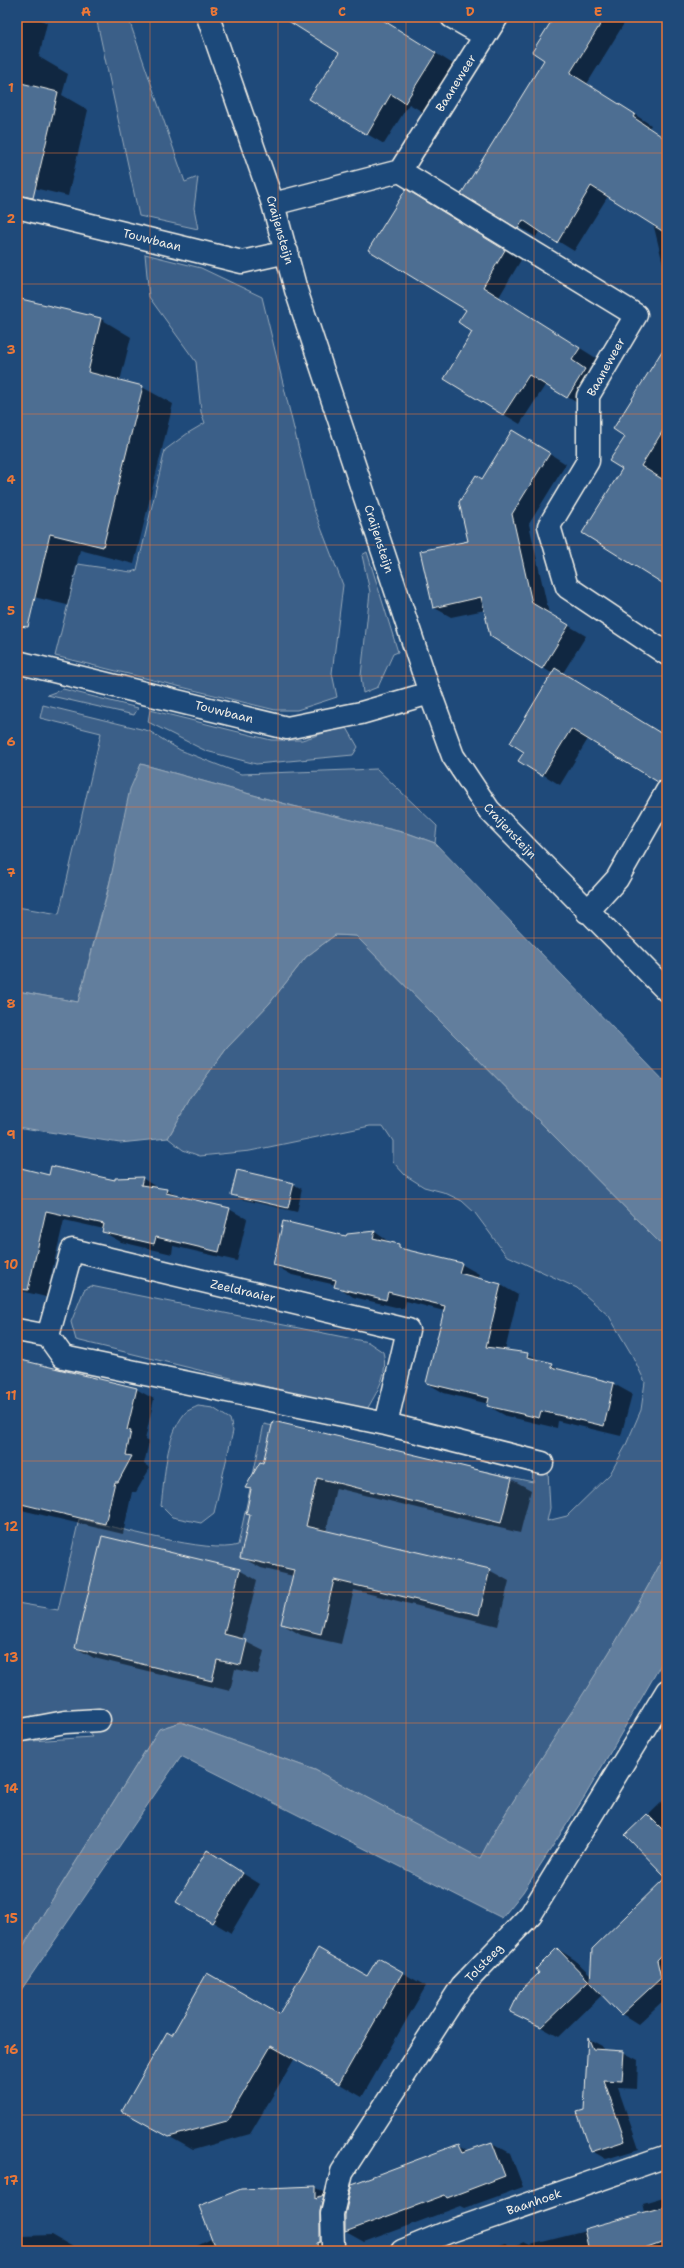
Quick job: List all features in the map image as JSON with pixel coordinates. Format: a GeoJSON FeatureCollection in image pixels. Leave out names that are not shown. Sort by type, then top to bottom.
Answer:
{"type":"FeatureCollection","features":[{"type":"Feature","properties":{"kind":"street","name":"Craijensteijn"},"geometry":{"type":"LineString","coordinates":[[208,17],[273,204],[298,297],[430,693],[453,756],[488,810],[587,912],[667,991]]}},
{"type":"Feature","properties":{"kind":"street"},"geometry":{"type":"LineString","coordinates":[[452,17],[485,36]]}},
{"type":"Feature","properties":{"kind":"street","name":"Baaneweer"},"geometry":{"type":"LineString","coordinates":[[497,17],[400,171],[636,315],[588,396],[588,461],[549,526],[567,587],[667,654]]}},
{"type":"Feature","properties":{"kind":"street"},"geometry":{"type":"LineString","coordinates":[[273,204],[400,171]]}},
{"type":"Feature","properties":{"kind":"street","name":"Touwbaan"},"geometry":{"type":"LineString","coordinates":[[17,207],[242,262],[287,252]]}},
{"type":"Feature","properties":{"kind":"street","name":"Touwbaan"},"geometry":{"type":"LineString","coordinates":[[17,664],[287,728],[361,713],[430,693]]}},
{"type":"Feature","properties":{"kind":"street"},"geometry":{"type":"LineString","coordinates":[[587,912],[617,879],[667,791]]}},
{"type":"Feature","properties":{"kind":"street","name":"Zeeldraaier"},"geometry":{"type":"LineString","coordinates":[[48,1336],[72,1250],[408,1330],[386,1424]]}},
{"type":"Feature","properties":{"kind":"street"},"geometry":{"type":"LineString","coordinates":[[17,1330],[48,1336],[63,1357],[386,1424],[542,1463]]}},
{"type":"Feature","properties":{"kind":"street","name":"Tolsteeg"},"geometry":{"type":"LineString","coordinates":[[333,2247],[332,2214],[342,2172],[462,1986],[531,1914],[667,1691]]}},
{"type":"Feature","properties":{"kind":"street"},"geometry":{"type":"LineString","coordinates":[[17,1731],[65,1722],[99,1720]]}},
{"type":"Feature","properties":{"kind":"street","name":"Baanhoek"},"geometry":{"type":"LineString","coordinates":[[402,2251],[448,2232],[667,2156]]}},
{"type":"Feature","properties":{"kind":"shaded area"},"geometry":{"type":"Polygon","coordinates":[[[96,17],[128,17],[185,182],[198,177],[194,208],[198,229],[139,216],[96,17]]]}},
{"type":"Feature","properties":{"kind":"shaded area"},"geometry":{"type":"Polygon","coordinates":[[[145,254],[201,268],[262,297],[313,507],[343,585],[332,673],[337,697],[297,710],[275,710],[55,656],[78,564],[131,572],[137,570],[165,450],[188,433],[205,423],[201,412],[196,362],[149,297],[145,254]]]}},
{"type":"Feature","properties":{"kind":"shaded area"},"geometry":{"type":"Polygon","coordinates":[[[367,552],[398,652],[393,654],[378,687],[363,693],[361,676],[370,592],[362,555],[367,552]]]}},
{"type":"Feature","properties":{"kind":"shaded area"},"geometry":{"type":"Polygon","coordinates":[[[63,689],[138,708],[134,715],[47,695],[63,689]]]}},
{"type":"Feature","properties":{"kind":"shaded area"},"geometry":{"type":"Polygon","coordinates":[[[43,705],[149,731],[180,750],[241,774],[377,769],[437,826],[435,843],[410,834],[293,806],[141,764],[78,1002],[17,991],[17,907],[59,914],[101,733],[40,718],[43,705]]]}},
{"type":"Feature","properties":{"kind":"shaded area"},"geometry":{"type":"Polygon","coordinates":[[[150,710],[271,740],[302,740],[346,726],[358,747],[353,755],[256,764],[206,751],[148,722],[150,710]]]}},
{"type":"Feature","properties":{"kind":"shaded area"},"geometry":{"type":"Polygon","coordinates":[[[141,764],[293,806],[410,834],[435,843],[667,1084],[667,1250],[356,936],[335,935],[306,957],[269,1004],[227,1048],[191,1097],[168,1138],[120,1143],[17,1127],[17,991],[78,1002],[107,895],[130,789],[141,764]]]}},
{"type":"Feature","properties":{"kind":"shaded area"},"geometry":{"type":"Polygon","coordinates":[[[335,935],[356,936],[667,1250],[667,1551],[614,1646],[506,1812],[480,1859],[315,1770],[181,1722],[159,1729],[17,1956],[17,1742],[92,1737],[72,1711],[17,1721],[17,1603],[58,1610],[79,1519],[184,1543],[225,1547],[238,1545],[264,1424],[533,1482],[532,1465],[548,1471],[550,1508],[547,1521],[567,1516],[610,1474],[625,1447],[641,1410],[645,1382],[632,1355],[609,1316],[577,1288],[506,1255],[475,1213],[462,1201],[443,1192],[424,1187],[405,1175],[393,1162],[393,1141],[383,1126],[370,1126],[250,1151],[200,1156],[183,1150],[168,1138],[191,1097],[227,1048],[269,1004],[306,957],[335,935]]]}},
{"type":"Feature","properties":{"kind":"shaded area"},"geometry":{"type":"Polygon","coordinates":[[[91,1286],[368,1342],[383,1352],[384,1368],[381,1383],[366,1411],[76,1340],[71,1322],[84,1290],[91,1286]]]}},
{"type":"Feature","properties":{"kind":"shaded area"},"geometry":{"type":"Polygon","coordinates":[[[198,1406],[213,1408],[230,1419],[233,1431],[214,1513],[201,1523],[172,1517],[161,1506],[167,1458],[173,1434],[185,1413],[198,1406]]]}},
{"type":"Feature","properties":{"kind":"shaded area"},"geometry":{"type":"Polygon","coordinates":[[[667,1551],[667,1654],[585,1796],[523,1892],[502,1918],[181,1756],[17,1996],[17,1956],[159,1729],[181,1722],[315,1770],[480,1858],[507,1811],[614,1644],[667,1551]]]}},
{"type":"Feature","properties":{"kind":"building"},"geometry":{"type":"Polygon","coordinates":[[[282,17],[378,17],[436,53],[405,103],[391,94],[367,135],[309,99],[339,53],[282,17]]]}},
{"type":"Feature","properties":{"kind":"building"},"geometry":{"type":"Polygon","coordinates":[[[554,17],[605,17],[570,73],[635,114],[633,117],[667,140],[667,234],[591,186],[557,243],[523,220],[518,229],[461,194],[544,60],[532,52],[554,17]]]}},
{"type":"Feature","properties":{"kind":"building"},"geometry":{"type":"Polygon","coordinates":[[[17,82],[58,92],[33,198],[17,195],[17,82]]]}},
{"type":"Feature","properties":{"kind":"building"},"geometry":{"type":"Polygon","coordinates":[[[406,189],[505,250],[483,287],[580,348],[572,360],[585,369],[567,398],[529,375],[503,415],[444,379],[472,332],[458,322],[466,310],[368,250],[406,189]]]}},
{"type":"Feature","properties":{"kind":"building"},"geometry":{"type":"Polygon","coordinates":[[[17,298],[101,318],[88,372],[143,386],[103,547],[50,534],[28,627],[17,626],[17,298]]]}},
{"type":"Feature","properties":{"kind":"building"},"geometry":{"type":"Polygon","coordinates":[[[667,343],[667,424],[641,466],[667,482],[667,586],[582,533],[622,469],[609,461],[625,437],[613,429],[667,343]]]}},
{"type":"Feature","properties":{"kind":"building"},"geometry":{"type":"Polygon","coordinates":[[[512,430],[550,453],[512,514],[532,603],[569,625],[542,669],[490,636],[481,597],[433,608],[420,551],[468,541],[459,502],[476,475],[482,479],[512,430]]]}},
{"type":"Feature","properties":{"kind":"building"},"geometry":{"type":"Polygon","coordinates":[[[555,668],[667,737],[667,779],[658,782],[571,729],[542,776],[518,761],[524,752],[510,743],[555,668]]]}},
{"type":"Feature","properties":{"kind":"building"},"geometry":{"type":"Polygon","coordinates":[[[51,1166],[115,1180],[115,1178],[143,1177],[141,1185],[167,1189],[166,1193],[230,1208],[219,1252],[156,1237],[154,1244],[102,1232],[104,1224],[46,1211],[28,1290],[17,1289],[17,1167],[49,1175],[51,1166]]]}},
{"type":"Feature","properties":{"kind":"building"},"geometry":{"type":"Polygon","coordinates":[[[237,1170],[294,1183],[288,1208],[231,1195],[237,1170]]]}},
{"type":"Feature","properties":{"kind":"building"},"geometry":{"type":"Polygon","coordinates":[[[283,1221],[346,1236],[347,1234],[375,1231],[373,1238],[399,1244],[399,1248],[462,1263],[459,1273],[501,1284],[486,1347],[528,1353],[527,1357],[553,1363],[551,1367],[614,1383],[604,1426],[541,1411],[539,1418],[487,1406],[489,1398],[426,1383],[445,1306],[388,1292],[386,1300],[334,1287],[336,1280],[273,1265],[283,1221]]]}},
{"type":"Feature","properties":{"kind":"building"},"geometry":{"type":"Polygon","coordinates":[[[17,1359],[137,1388],[127,1430],[131,1431],[126,1455],[132,1456],[118,1482],[115,1482],[105,1524],[17,1503],[17,1359]]]}},
{"type":"Feature","properties":{"kind":"building"},"geometry":{"type":"Polygon","coordinates":[[[273,1421],[512,1478],[501,1523],[317,1478],[306,1526],[490,1569],[479,1615],[334,1580],[321,1634],[281,1624],[294,1570],[240,1558],[250,1515],[246,1514],[251,1489],[245,1488],[260,1462],[263,1463],[273,1421]]]}},
{"type":"Feature","properties":{"kind":"building"},"geometry":{"type":"Polygon","coordinates":[[[102,1536],[240,1569],[224,1634],[247,1640],[241,1665],[217,1660],[212,1681],[75,1648],[102,1536]]]}},
{"type":"Feature","properties":{"kind":"building"},"geometry":{"type":"Polygon","coordinates":[[[647,1814],[667,1834],[667,1950],[657,1960],[661,1978],[621,2015],[590,1983],[592,1949],[666,1877],[625,1835],[647,1814]]]}},
{"type":"Feature","properties":{"kind":"building"},"geometry":{"type":"Polygon","coordinates":[[[207,1850],[243,1873],[212,1923],[176,1902],[207,1850]]]}},
{"type":"Feature","properties":{"kind":"building"},"geometry":{"type":"Polygon","coordinates":[[[318,1948],[367,1976],[378,1958],[403,1972],[339,2084],[271,2046],[227,2121],[169,2137],[122,2111],[167,2032],[172,2035],[207,1973],[279,2014],[318,1948]]]}},
{"type":"Feature","properties":{"kind":"building"},"geometry":{"type":"Polygon","coordinates":[[[557,1948],[589,1981],[541,2027],[510,2012],[520,1991],[539,1973],[536,1969],[557,1948]]]}},
{"type":"Feature","properties":{"kind":"building"},"geometry":{"type":"Polygon","coordinates":[[[588,2037],[593,2049],[624,2051],[622,2081],[604,2080],[625,2141],[591,2152],[577,2112],[584,2110],[588,2037]]]}},
{"type":"Feature","properties":{"kind":"building"},"geometry":{"type":"Polygon","coordinates":[[[492,2142],[505,2176],[447,2198],[445,2195],[345,2232],[345,2215],[352,2184],[459,2144],[463,2152],[492,2142]]]}},
{"type":"Feature","properties":{"kind":"building"},"geometry":{"type":"Polygon","coordinates":[[[316,2186],[316,2198],[324,2195],[320,2211],[320,2242],[317,2243],[318,2251],[216,2251],[199,2206],[241,2189],[316,2186]]]}},
{"type":"Feature","properties":{"kind":"building"},"geometry":{"type":"Polygon","coordinates":[[[667,2206],[667,2241],[639,2251],[589,2251],[584,2229],[667,2206]]]}}]}
